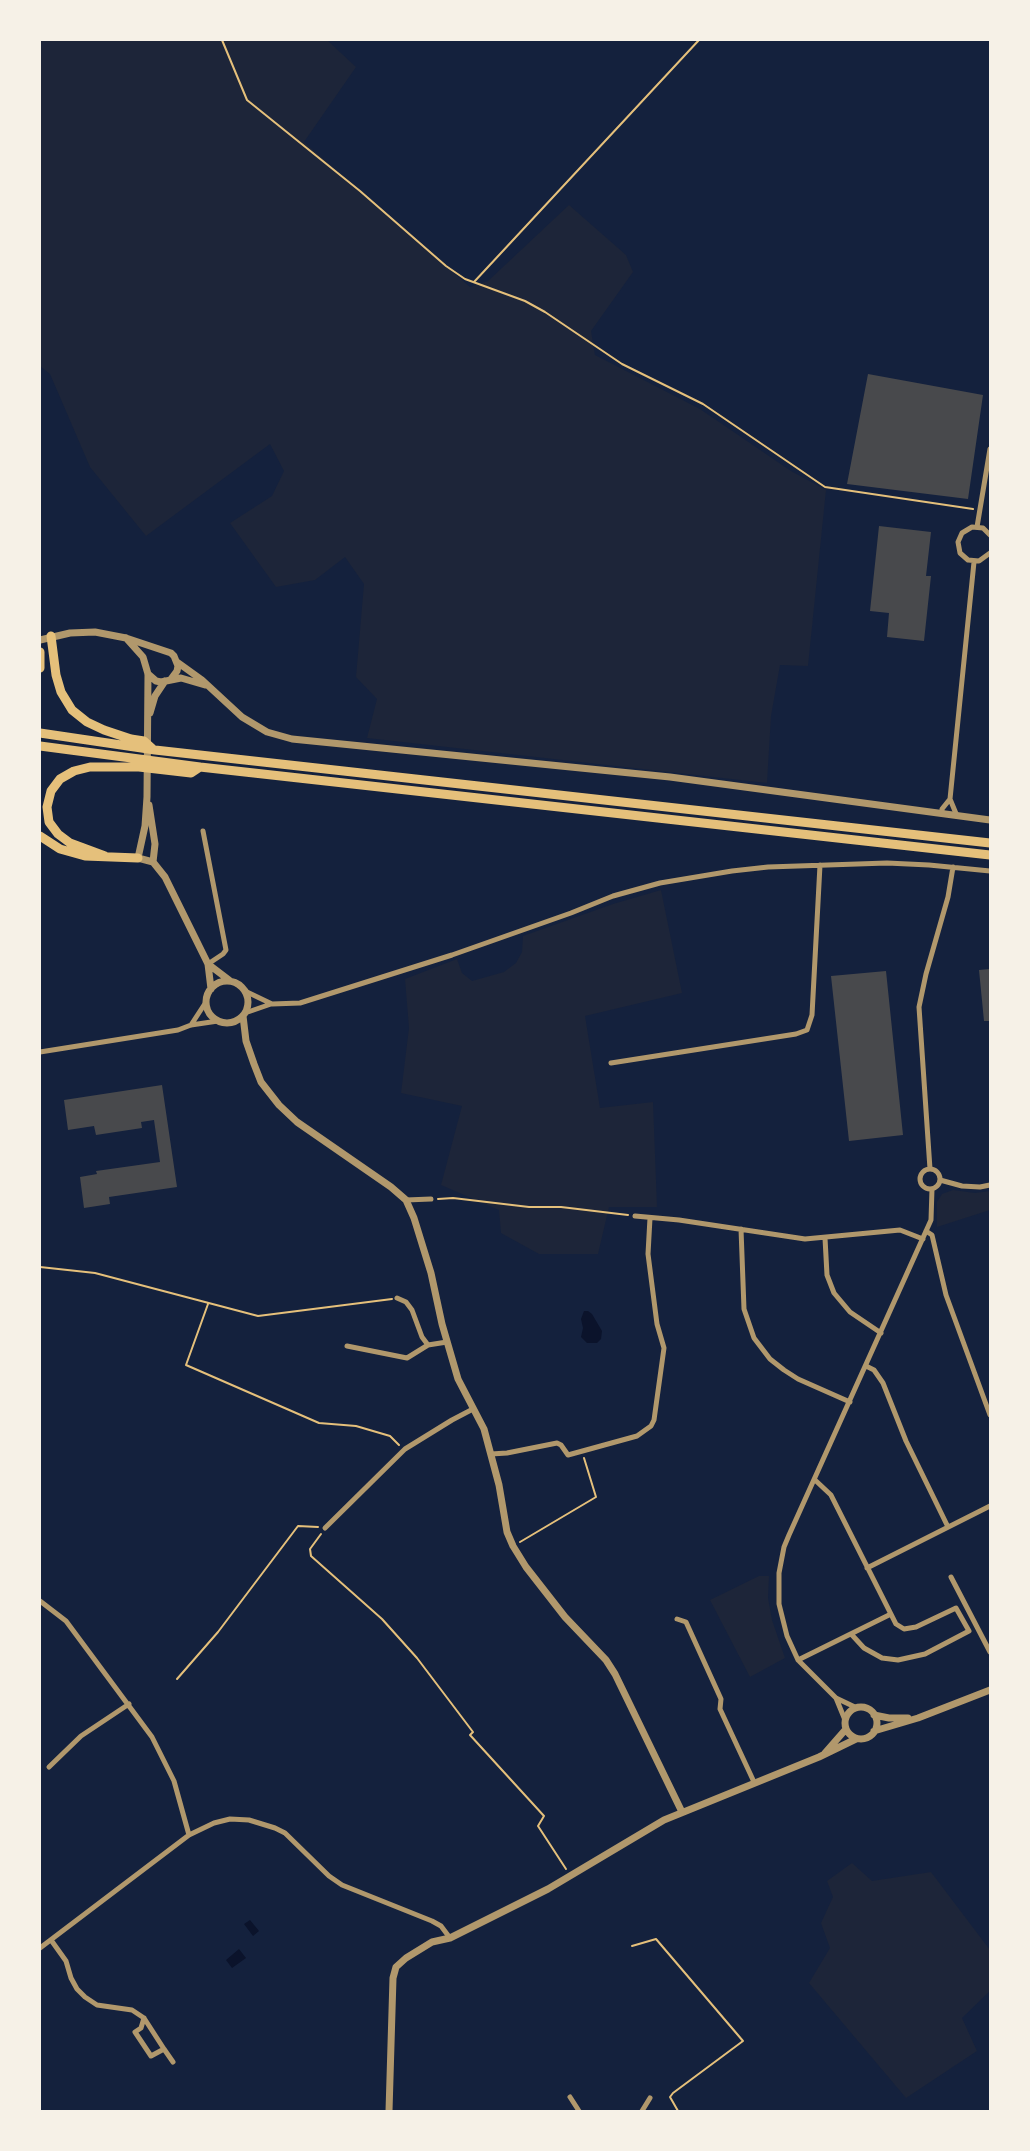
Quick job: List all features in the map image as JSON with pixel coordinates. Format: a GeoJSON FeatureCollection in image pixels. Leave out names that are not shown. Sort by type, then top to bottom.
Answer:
{"type":"FeatureCollection","features":[{"type":"Feature","properties":{"kind":"highway"},"geometry":{"type":"LineString","coordinates":[[51,636],[56,675],[61,692],[72,710],[87,722],[131,739],[144,741],[155,750]]}},
{"type":"Feature","properties":{"kind":"highway"},"geometry":{"type":"LineString","coordinates":[[40,652],[40,668]]}},
{"type":"Feature","properties":{"kind":"highway"},"geometry":{"type":"LineString","coordinates":[[40,733],[155,750],[990,843]]}},
{"type":"Feature","properties":{"kind":"highway"},"geometry":{"type":"LineString","coordinates":[[40,746],[200,767],[990,854]]}},
{"type":"Feature","properties":{"kind":"highway"},"geometry":{"type":"LineString","coordinates":[[105,856],[70,843],[58,834],[49,822],[47,807],[51,791],[60,779],[74,771],[90,767],[139,767],[191,773],[200,767]]}},
{"type":"Feature","properties":{"kind":"highway"},"geometry":{"type":"LineString","coordinates":[[40,836],[60,849],[73,854],[138,858]]}},
{"type":"Feature","properties":{"kind":"street"},"geometry":{"type":"LineString","coordinates":[[977,527],[990,449]]}},
{"type":"Feature","properties":{"kind":"street"},"geometry":{"type":"LineString","coordinates":[[990,535],[983,528],[967,529],[958,542],[960,553],[968,560],[974,562],[984,560],[990,553]]}},
{"type":"Feature","properties":{"kind":"street"},"geometry":{"type":"LineString","coordinates":[[957,816],[950,799],[974,562]]}},
{"type":"Feature","properties":{"kind":"street"},"geometry":{"type":"LineString","coordinates":[[40,640],[70,633],[95,632],[126,638],[170,653],[177,662],[212,689],[242,717],[267,732],[292,739],[670,778],[990,820]]}},
{"type":"Feature","properties":{"kind":"street"},"geometry":{"type":"LineString","coordinates":[[126,638],[143,657],[148,674],[147,797],[145,826],[138,858],[153,862],[165,877],[208,964],[211,988],[206,1002],[191,1025]]}},
{"type":"Feature","properties":{"kind":"street"},"geometry":{"type":"LineString","coordinates":[[146,665],[150,655],[160,650]]}},
{"type":"Feature","properties":{"kind":"street"},"geometry":{"type":"LineString","coordinates":[[148,718],[155,696],[177,671],[177,662]]}},
{"type":"Feature","properties":{"kind":"street"},"geometry":{"type":"LineString","coordinates":[[148,674],[156,681],[192,680],[212,689]]}},
{"type":"Feature","properties":{"kind":"street"},"geometry":{"type":"LineString","coordinates":[[147,797],[155,844],[153,862]]}},
{"type":"Feature","properties":{"kind":"street"},"geometry":{"type":"LineString","coordinates":[[942,814],[942,809],[950,799]]}},
{"type":"Feature","properties":{"kind":"street"},"geometry":{"type":"LineString","coordinates":[[203,831],[226,950],[224,954],[208,964]]}},
{"type":"Feature","properties":{"kind":"street"},"geometry":{"type":"LineString","coordinates":[[40,1052],[178,1030],[191,1025],[218,1021],[232,1022],[244,1014],[272,1004],[300,1003],[452,955],[571,913],[613,896],[660,883],[732,870],[820,865],[887,863],[990,870]]}},
{"type":"Feature","properties":{"kind":"street"},"geometry":{"type":"LineString","coordinates":[[611,1064],[796,1034],[807,1030],[812,1016],[820,865]]}},
{"type":"Feature","properties":{"kind":"street"},"geometry":{"type":"LineString","coordinates":[[930,1169],[919,1006],[948,897],[953,867]]}},
{"type":"Feature","properties":{"kind":"street"},"geometry":{"type":"LineString","coordinates":[[208,964],[229,980],[239,984],[247,992],[260,1000],[272,1004]]}},
{"type":"Feature","properties":{"kind":"street"},"geometry":{"type":"LineString","coordinates":[[211,988],[219,982],[229,980]]}},
{"type":"Feature","properties":{"kind":"street"},"geometry":{"type":"LineString","coordinates":[[247,992],[249,1003],[244,1014],[246,1041],[261,1082],[279,1105],[297,1122],[391,1187],[406,1200],[414,1218],[431,1273],[447,1342],[458,1379],[484,1429],[507,1532],[513,1546],[526,1567],[562,1613],[606,1660],[615,1674],[682,1812]]}},
{"type":"Feature","properties":{"kind":"street"},"geometry":{"type":"LineString","coordinates":[[206,1002],[210,1013],[218,1021]]}},
{"type":"Feature","properties":{"kind":"street"},"geometry":{"type":"LineString","coordinates":[[930,1169],[938,1173],[940,1180],[938,1186],[932,1189],[926,1188],[920,1180],[921,1174],[930,1169]]}},
{"type":"Feature","properties":{"kind":"street"},"geometry":{"type":"LineString","coordinates":[[940,1180],[962,1186],[980,1187],[990,1185]]}},
{"type":"Feature","properties":{"kind":"street"},"geometry":{"type":"LineString","coordinates":[[918,1718],[889,1718],[874,1715],[865,1708],[857,1708],[836,1698],[798,1660],[786,1636],[779,1604],[779,1573],[784,1547],[931,1220],[932,1189]]}},
{"type":"Feature","properties":{"kind":"street"},"geometry":{"type":"LineString","coordinates":[[406,1200],[431,1199]]}},
{"type":"Feature","properties":{"kind":"street"},"geometry":{"type":"LineString","coordinates":[[635,1216],[679,1220],[805,1239],[900,1230],[923,1239]]}},
{"type":"Feature","properties":{"kind":"street"},"geometry":{"type":"LineString","coordinates":[[491,1454],[507,1454],[557,1443],[561,1445],[568,1455],[637,1436],[646,1431],[654,1420],[664,1348],[657,1324],[648,1254],[650,1218]]}},
{"type":"Feature","properties":{"kind":"street"},"geometry":{"type":"LineString","coordinates":[[741,1229],[744,1309],[754,1338],[770,1359],[784,1370],[850,1402]]}},
{"type":"Feature","properties":{"kind":"street"},"geometry":{"type":"LineString","coordinates":[[926,1231],[932,1235],[946,1295],[990,1415]]}},
{"type":"Feature","properties":{"kind":"street"},"geometry":{"type":"LineString","coordinates":[[825,1238],[827,1275],[834,1293],[850,1312],[881,1333]]}},
{"type":"Feature","properties":{"kind":"street"},"geometry":{"type":"LineString","coordinates":[[397,1298],[406,1302],[412,1310],[422,1337],[428,1345]]}},
{"type":"Feature","properties":{"kind":"street"},"geometry":{"type":"LineString","coordinates":[[347,1346],[407,1358],[428,1345],[447,1342]]}},
{"type":"Feature","properties":{"kind":"street"},"geometry":{"type":"LineString","coordinates":[[866,1366],[874,1370],[883,1383],[906,1441],[948,1528]]}},
{"type":"Feature","properties":{"kind":"street"},"geometry":{"type":"LineString","coordinates":[[325,1528],[404,1449],[473,1409]]}},
{"type":"Feature","properties":{"kind":"street"},"geometry":{"type":"LineString","coordinates":[[815,1480],[831,1495],[896,1624],[904,1629],[916,1627],[956,1608],[969,1632],[925,1654],[898,1660],[882,1658],[864,1648],[852,1635]]}},
{"type":"Feature","properties":{"kind":"street"},"geometry":{"type":"LineString","coordinates":[[867,1568],[990,1506]]}},
{"type":"Feature","properties":{"kind":"street"},"geometry":{"type":"LineString","coordinates":[[951,1577],[990,1652]]}},
{"type":"Feature","properties":{"kind":"street"},"geometry":{"type":"LineString","coordinates":[[40,1601],[66,1620],[152,1737],[174,1781],[189,1835]]}},
{"type":"Feature","properties":{"kind":"street"},"geometry":{"type":"LineString","coordinates":[[798,1660],[852,1635],[891,1614]]}},
{"type":"Feature","properties":{"kind":"street"},"geometry":{"type":"LineString","coordinates":[[677,1619],[686,1622],[721,1699],[720,1709],[754,1782]]}},
{"type":"Feature","properties":{"kind":"street"},"geometry":{"type":"LineString","coordinates":[[389,2111],[393,1978],[396,1967],[418,1949],[432,1942],[450,1938],[548,1889],[653,1826],[682,1812],[824,1755],[856,1739],[867,1738],[874,1731],[918,1718],[990,1690]]}},
{"type":"Feature","properties":{"kind":"street"},"geometry":{"type":"LineString","coordinates":[[836,1698],[845,1720],[846,1729],[856,1739]]}},
{"type":"Feature","properties":{"kind":"street"},"geometry":{"type":"LineString","coordinates":[[49,1767],[82,1736],[129,1704]]}},
{"type":"Feature","properties":{"kind":"street"},"geometry":{"type":"LineString","coordinates":[[845,1720],[849,1712],[857,1708]]}},
{"type":"Feature","properties":{"kind":"street"},"geometry":{"type":"LineString","coordinates":[[874,1715],[876,1723],[874,1731]]}},
{"type":"Feature","properties":{"kind":"street"},"geometry":{"type":"LineString","coordinates":[[824,1755],[846,1729]]}},
{"type":"Feature","properties":{"kind":"street"},"geometry":{"type":"LineString","coordinates":[[40,1948],[189,1835],[214,1823],[230,1819],[266,1823],[285,1833],[329,1876],[342,1885],[432,1921],[441,1926],[450,1938]]}},
{"type":"Feature","properties":{"kind":"street"},"geometry":{"type":"LineString","coordinates":[[51,1940],[66,1961],[71,1978],[77,1989],[97,2005],[132,2010],[144,2018],[173,2062]]}},
{"type":"Feature","properties":{"kind":"street"},"geometry":{"type":"LineString","coordinates":[[144,2018],[141,2028],[135,2032],[152,2056],[164,2049]]}},
{"type":"Feature","properties":{"kind":"street"},"geometry":{"type":"LineString","coordinates":[[570,2097],[579,2111]]}},
{"type":"Feature","properties":{"kind":"street"},"geometry":{"type":"LineString","coordinates":[[642,2111],[650,2098]]}},
{"type":"Feature","properties":{"kind":"path"},"geometry":{"type":"LineString","coordinates":[[222,40],[247,100],[360,191],[446,266],[474,283],[525,301],[545,312],[622,364],[703,404],[825,487],[974,509],[976,507]]}},
{"type":"Feature","properties":{"kind":"path"},"geometry":{"type":"LineString","coordinates":[[474,283],[699,40]]}},
{"type":"Feature","properties":{"kind":"path"},"geometry":{"type":"LineString","coordinates":[[431,1199],[453,1198],[635,1216]]}},
{"type":"Feature","properties":{"kind":"path"},"geometry":{"type":"LineString","coordinates":[[40,1267],[95,1273],[258,1316],[397,1298]]}},
{"type":"Feature","properties":{"kind":"path"},"geometry":{"type":"LineString","coordinates":[[208,1304],[186,1365],[319,1423],[356,1426],[390,1436],[404,1449]]}},
{"type":"Feature","properties":{"kind":"path"},"geometry":{"type":"LineString","coordinates":[[513,1546],[596,1497],[582,1451]]}},
{"type":"Feature","properties":{"kind":"path"},"geometry":{"type":"LineString","coordinates":[[177,1679],[218,1632],[298,1526],[325,1528]]}},
{"type":"Feature","properties":{"kind":"path"},"geometry":{"type":"LineString","coordinates":[[325,1528],[310,1549],[311,1556],[382,1619],[417,1658],[473,1732],[470,1735],[544,1816],[538,1826],[567,1870],[572,1874]]}},
{"type":"Feature","properties":{"kind":"path"},"geometry":{"type":"LineString","coordinates":[[632,1946],[656,1939],[743,2041],[673,2093],[670,2097],[678,2111]]}},
{"type":"Feature","properties":{"kind":"shaded area"},"geometry":{"type":"Polygon","coordinates":[[[40,40],[327,40],[356,67],[304,142],[470,287],[488,281],[569,205],[626,255],[633,272],[591,331],[595,355],[700,409],[791,471],[826,490],[808,666],[780,665],[771,716],[767,783],[367,738],[377,699],[356,677],[364,584],[345,557],[315,580],[276,587],[230,523],[272,496],[284,471],[270,444],[146,536],[90,467],[50,374],[40,366],[40,40]]]}},
{"type":"Feature","properties":{"kind":"shaded area"},"geometry":{"type":"Polygon","coordinates":[[[661,890],[682,993],[585,1016],[600,1108],[653,1102],[657,1207],[609,1207],[598,1254],[539,1254],[501,1233],[499,1210],[441,1185],[462,1106],[401,1093],[409,1028],[405,979],[457,959],[462,973],[472,981],[504,972],[516,963],[522,952],[523,936],[613,904],[661,890]]]}},
{"type":"Feature","properties":{"kind":"shaded area"},"geometry":{"type":"Polygon","coordinates":[[[953,1190],[975,1193],[990,1191],[990,1210],[937,1227],[937,1202],[942,1194],[953,1190]]]}},
{"type":"Feature","properties":{"kind":"shaded area"},"geometry":{"type":"Polygon","coordinates":[[[584,1311],[592,1314],[602,1331],[601,1339],[597,1343],[587,1343],[581,1337],[583,1328],[581,1319],[584,1311]]]}},
{"type":"Feature","properties":{"kind":"shaded area"},"geometry":{"type":"Polygon","coordinates":[[[759,1576],[769,1576],[768,1598],[772,1620],[785,1658],[750,1677],[710,1600],[759,1576]]]}},
{"type":"Feature","properties":{"kind":"shaded area"},"geometry":{"type":"Polygon","coordinates":[[[852,1863],[872,1881],[931,1872],[990,1950],[990,1991],[962,2018],[977,2051],[906,2098],[809,1983],[830,1948],[821,1923],[833,1897],[827,1881],[852,1863]]]}},
{"type":"Feature","properties":{"kind":"shaded area"},"geometry":{"type":"Polygon","coordinates":[[[250,1920],[259,1931],[253,1936],[244,1924],[250,1920]]]}},
{"type":"Feature","properties":{"kind":"shaded area"},"geometry":{"type":"Polygon","coordinates":[[[239,1949],[246,1958],[232,1968],[226,1960],[239,1949]]]}},
{"type":"Feature","properties":{"kind":"building"},"geometry":{"type":"Polygon","coordinates":[[[868,374],[983,395],[968,499],[847,484],[868,374]]]}},
{"type":"Feature","properties":{"kind":"building"},"geometry":{"type":"Polygon","coordinates":[[[879,526],[931,532],[926,576],[931,576],[924,641],[887,637],[889,613],[870,611],[879,526]]]}},
{"type":"Feature","properties":{"kind":"building"},"geometry":{"type":"Polygon","coordinates":[[[990,969],[990,1021],[984,1021],[979,970],[990,969]]]}},
{"type":"Feature","properties":{"kind":"building"},"geometry":{"type":"Polygon","coordinates":[[[886,971],[903,1135],[849,1141],[831,976],[886,971]]]}},
{"type":"Feature","properties":{"kind":"building"},"geometry":{"type":"Polygon","coordinates":[[[162,1085],[177,1187],[109,1197],[110,1204],[84,1208],[80,1177],[97,1174],[96,1171],[160,1162],[154,1120],[141,1122],[142,1128],[96,1135],[94,1126],[68,1130],[64,1100],[162,1085]]]}}]}
